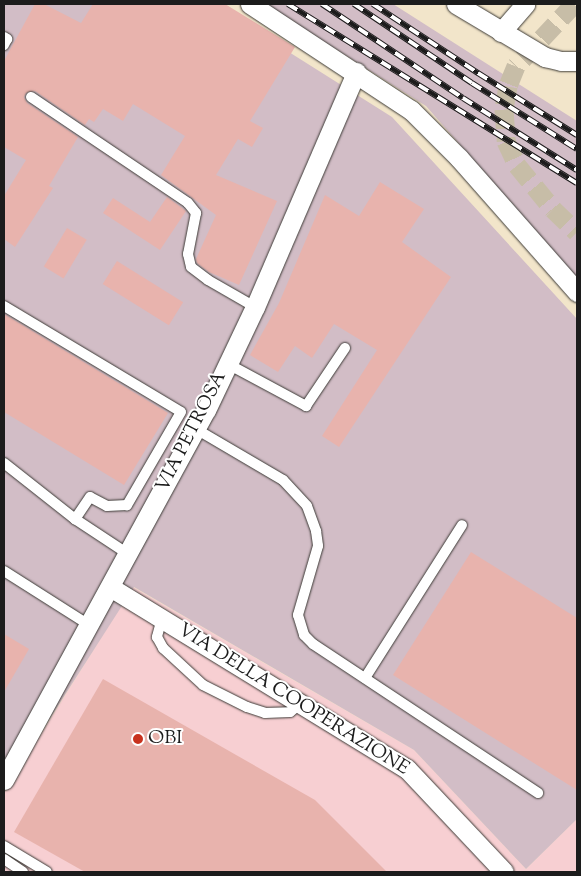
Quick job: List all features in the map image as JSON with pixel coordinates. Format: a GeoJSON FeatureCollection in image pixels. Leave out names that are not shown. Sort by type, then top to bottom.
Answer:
{"type":"FeatureCollection","features":[{"type":"Feature","properties":{"kind":"street"},"geometry":{"type":"LineString","coordinates":[[250,4],[411,110],[459,158],[577,292]]}},
{"type":"Feature","properties":{"kind":"street"},"geometry":{"type":"LineString","coordinates":[[456,4],[501,32],[553,60],[577,61]]}},
{"type":"Feature","properties":{"kind":"street"},"geometry":{"type":"LineString","coordinates":[[501,32],[525,4]]}},
{"type":"Feature","properties":{"kind":"street","name":"VIA PETROSA"},"geometry":{"type":"LineString","coordinates":[[4,780],[196,429],[255,307],[356,72]]}},
{"type":"Feature","properties":{"kind":"street","name":"VIA DELLA COOPERAZIONE"},"geometry":{"type":"LineString","coordinates":[[110,586],[407,768],[504,872]]}},
{"type":"Feature","properties":{"kind":"lane"},"geometry":{"type":"LineString","coordinates":[[4,37],[7,39],[4,45]]}},
{"type":"Feature","properties":{"kind":"lane"},"geometry":{"type":"LineString","coordinates":[[31,97],[188,203],[196,213],[188,254],[191,267],[208,280],[255,307]]}},
{"type":"Feature","properties":{"kind":"lane"},"geometry":{"type":"LineString","coordinates":[[4,306],[181,412],[127,505],[107,506],[90,497],[75,519]]}},
{"type":"Feature","properties":{"kind":"lane"},"geometry":{"type":"LineString","coordinates":[[228,364],[306,406],[345,348]]}},
{"type":"Feature","properties":{"kind":"lane"},"geometry":{"type":"LineString","coordinates":[[196,429],[283,480],[307,506],[316,531],[318,546],[301,600],[299,624],[304,635],[313,644],[538,794]]}},
{"type":"Feature","properties":{"kind":"lane"},"geometry":{"type":"LineString","coordinates":[[4,463],[75,519],[128,554]]}},
{"type":"Feature","properties":{"kind":"lane"},"geometry":{"type":"LineString","coordinates":[[365,678],[462,526]]}},
{"type":"Feature","properties":{"kind":"lane"},"geometry":{"type":"LineString","coordinates":[[4,571],[89,625]]}},
{"type":"Feature","properties":{"kind":"lane"},"geometry":{"type":"LineString","coordinates":[[162,618],[157,637],[163,648],[203,685],[247,707],[265,713],[290,712],[301,703]]}},
{"type":"Feature","properties":{"kind":"lane"},"geometry":{"type":"LineString","coordinates":[[4,846],[47,872]]}},
{"type":"Feature","properties":{"kind":"lane"},"geometry":{"type":"LineString","coordinates":[[4,859],[23,872]]}},
{"type":"Feature","properties":{"kind":"shaded area"},"geometry":{"type":"Polygon","coordinates":[[[4,4],[213,4],[392,117],[577,319],[577,819],[526,869],[414,750],[134,587],[17,770],[4,762],[4,4]]]}},
{"type":"Feature","properties":{"kind":"shaded area"},"geometry":{"type":"Polygon","coordinates":[[[264,4],[393,4],[577,121],[577,278],[426,106],[264,4]]]}},
{"type":"Feature","properties":{"kind":"shaded area"},"geometry":{"type":"Polygon","coordinates":[[[133,587],[414,750],[526,869],[577,819],[577,872],[4,872],[4,793],[133,587]]]}},
{"type":"Feature","properties":{"kind":"building"},"geometry":{"type":"Polygon","coordinates":[[[35,4],[44,4],[81,23],[93,4],[225,4],[295,47],[250,121],[263,128],[252,147],[238,139],[216,175],[277,201],[239,285],[209,272],[197,263],[196,259],[216,215],[161,175],[185,136],[133,104],[123,121],[103,109],[94,122],[89,119],[85,125],[35,91],[26,93],[24,97],[27,103],[78,137],[49,186],[53,188],[15,247],[4,239],[4,196],[26,160],[4,147],[4,61],[35,4]]]}},
{"type":"Feature","properties":{"kind":"building"},"geometry":{"type":"Polygon","coordinates":[[[380,182],[424,209],[402,242],[451,277],[339,447],[322,436],[377,350],[334,324],[312,358],[295,346],[278,372],[250,355],[279,303],[325,195],[359,216],[380,182]]]}},
{"type":"Feature","properties":{"kind":"building"},"geometry":{"type":"Polygon","coordinates":[[[167,197],[186,211],[160,250],[103,213],[113,198],[150,222],[167,197]]]}},
{"type":"Feature","properties":{"kind":"building"},"geometry":{"type":"Polygon","coordinates":[[[67,228],[87,240],[64,278],[44,267],[67,228]]]}},
{"type":"Feature","properties":{"kind":"building"},"geometry":{"type":"Polygon","coordinates":[[[117,261],[183,302],[169,325],[103,284],[117,261]]]}},
{"type":"Feature","properties":{"kind":"building"},"geometry":{"type":"Polygon","coordinates":[[[4,314],[168,413],[124,485],[4,412],[4,314]]]}},
{"type":"Feature","properties":{"kind":"building"},"geometry":{"type":"Polygon","coordinates":[[[471,552],[577,618],[577,790],[393,675],[471,552]]]}},
{"type":"Feature","properties":{"kind":"building"},"geometry":{"type":"Polygon","coordinates":[[[4,634],[29,649],[4,692],[4,634]]]}},
{"type":"Feature","properties":{"kind":"building","name":"OBI"},"geometry":{"type":"Polygon","coordinates":[[[103,679],[315,800],[387,872],[85,872],[14,832],[103,679]]]}},
{"type":"Feature","properties":{"kind":"tunnel"},"geometry":{"type":"LineString","coordinates":[[574,4],[516,66],[508,86],[504,109],[506,141],[517,165],[553,209],[577,232]]}},
{"type":"Feature","properties":{"kind":"railway"},"geometry":{"type":"LineString","coordinates":[[288,4],[577,183]]}},
{"type":"Feature","properties":{"kind":"railway"},"geometry":{"type":"LineString","coordinates":[[322,4],[463,98],[577,170]]}},
{"type":"Feature","properties":{"kind":"railway"},"geometry":{"type":"LineString","coordinates":[[354,4],[472,83],[577,149]]}},
{"type":"Feature","properties":{"kind":"railway"},"geometry":{"type":"LineString","coordinates":[[373,4],[577,135]]}},
{"type":"Feature","properties":{"kind":"place","name":"OBI"},"geometry":{"type":"Point","coordinates":[138,739]}}]}
